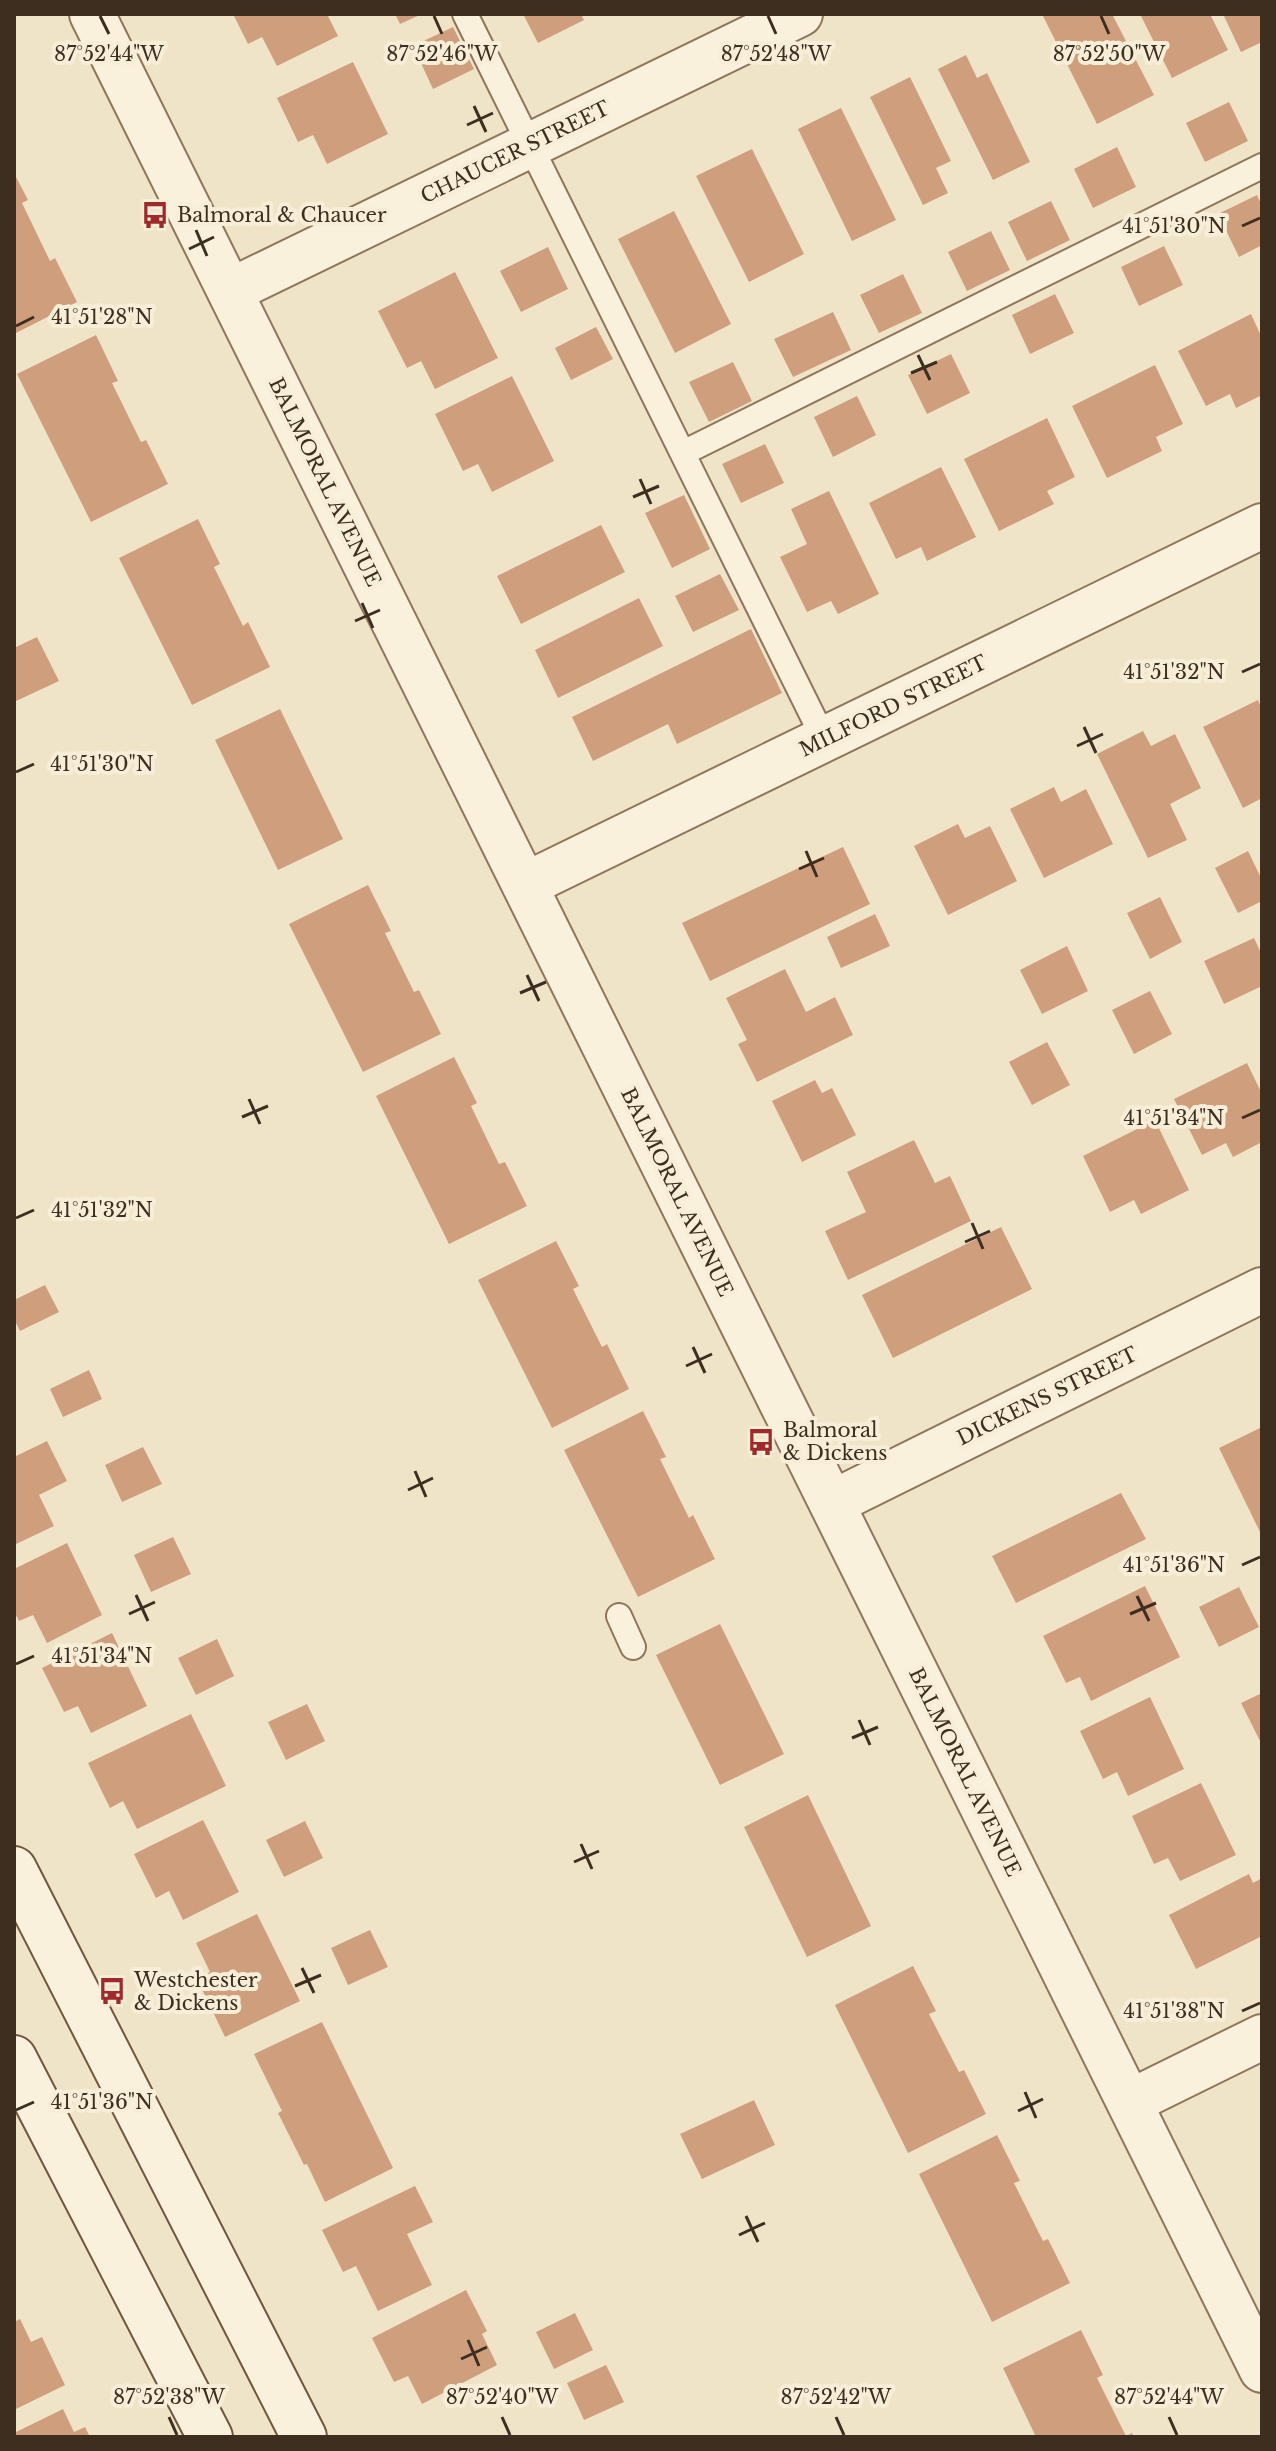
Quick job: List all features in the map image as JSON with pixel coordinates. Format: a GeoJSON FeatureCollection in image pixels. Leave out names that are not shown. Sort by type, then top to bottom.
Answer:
{"type":"FeatureCollection","features":[{"type":"Feature","properties":{"kind":"street","name":"BALMORAL AVENUE"},"geometry":{"type":"LineString","coordinates":[[92,14],[1262,2370]]}},
{"type":"Feature","properties":{"kind":"street","name":"CHAUCER STREET"},"geometry":{"type":"LineString","coordinates":[[230,291],[800,14]]}},
{"type":"Feature","properties":{"kind":"street","name":"MILFORD STREET"},"geometry":{"type":"LineString","coordinates":[[525,885],[1262,526]]}},
{"type":"Feature","properties":{"kind":"street","name":"DICKENS STREET"},"geometry":{"type":"LineString","coordinates":[[832,1503],[1262,1290]]}},
{"type":"Feature","properties":{"kind":"street"},"geometry":{"type":"LineString","coordinates":[[18,1888],[304,2437]]}},
{"type":"Feature","properties":{"kind":"street"},"geometry":{"type":"LineString","coordinates":[[1130,2102],[1262,2037]]}},
{"type":"Feature","properties":{"kind":"street"},"geometry":{"type":"LineString","coordinates":[[14,2058],[210,2437]]}},
{"type":"Feature","properties":{"kind":"lane"},"geometry":{"type":"LineString","coordinates":[[465,14],[824,739]]}},
{"type":"Feature","properties":{"kind":"lane"},"geometry":{"type":"LineString","coordinates":[[683,453],[1262,166]]}},
{"type":"Feature","properties":{"kind":"lane"},"geometry":{"type":"LineString","coordinates":[[619,1616],[633,1647]]}},
{"type":"Feature","properties":{"kind":"building"},"geometry":{"type":"Polygon","coordinates":[[[233,14],[327,14],[338,36],[277,66],[262,37],[248,44],[233,14]]]}},
{"type":"Feature","properties":{"kind":"building"},"geometry":{"type":"Polygon","coordinates":[[[395,14],[422,14],[400,24],[395,14]]]}},
{"type":"Feature","properties":{"kind":"building"},"geometry":{"type":"Polygon","coordinates":[[[523,14],[581,14],[584,20],[538,43],[523,14]]]}},
{"type":"Feature","properties":{"kind":"building"},"geometry":{"type":"Polygon","coordinates":[[[1042,14],[1112,14],[1154,95],[1097,124],[1042,14]]]}},
{"type":"Feature","properties":{"kind":"building"},"geometry":{"type":"Polygon","coordinates":[[[1140,14],[1210,14],[1228,50],[1172,78],[1140,14]]]}},
{"type":"Feature","properties":{"kind":"building"},"geometry":{"type":"Polygon","coordinates":[[[1223,14],[1262,14],[1262,42],[1241,52],[1223,14]]]}},
{"type":"Feature","properties":{"kind":"building"},"geometry":{"type":"Polygon","coordinates":[[[453,27],[474,69],[433,89],[413,46],[453,27]]]}},
{"type":"Feature","properties":{"kind":"building"},"geometry":{"type":"Polygon","coordinates":[[[966,55],[977,78],[987,73],[1030,162],[993,180],[938,69],[966,55]]]}},
{"type":"Feature","properties":{"kind":"building"},"geometry":{"type":"Polygon","coordinates":[[[353,62],[388,134],[327,164],[313,135],[298,142],[277,98],[353,62]]]}},
{"type":"Feature","properties":{"kind":"building"},"geometry":{"type":"Polygon","coordinates":[[[910,77],[951,161],[936,168],[948,193],[923,205],[870,97],[910,77]]]}},
{"type":"Feature","properties":{"kind":"building"},"geometry":{"type":"Polygon","coordinates":[[[1229,102],[1248,141],[1205,162],[1186,123],[1229,102]]]}},
{"type":"Feature","properties":{"kind":"building"},"geometry":{"type":"Polygon","coordinates":[[[841,108],[896,220],[852,241],[798,129],[841,108]]]}},
{"type":"Feature","properties":{"kind":"building"},"geometry":{"type":"Polygon","coordinates":[[[1117,147],[1136,187],[1093,208],[1074,169],[1117,147]]]}},
{"type":"Feature","properties":{"kind":"building"},"geometry":{"type":"Polygon","coordinates":[[[752,149],[804,254],[749,282],[696,176],[752,149]]]}},
{"type":"Feature","properties":{"kind":"building"},"geometry":{"type":"Polygon","coordinates":[[[14,173],[28,200],[22,203],[50,261],[55,258],[77,302],[14,334],[14,173]]]}},
{"type":"Feature","properties":{"kind":"building"},"geometry":{"type":"Polygon","coordinates":[[[1257,195],[1262,206],[1262,245],[1239,257],[1218,214],[1257,195]]]}},
{"type":"Feature","properties":{"kind":"building"},"geometry":{"type":"Polygon","coordinates":[[[1051,201],[1070,240],[1027,261],[1008,222],[1051,201]]]}},
{"type":"Feature","properties":{"kind":"building"},"geometry":{"type":"Polygon","coordinates":[[[674,211],[731,324],[675,353],[618,239],[674,211]]]}},
{"type":"Feature","properties":{"kind":"building"},"geometry":{"type":"Polygon","coordinates":[[[991,231],[1010,270],[967,291],[948,252],[991,231]]]}},
{"type":"Feature","properties":{"kind":"building"},"geometry":{"type":"Polygon","coordinates":[[[1164,246],[1183,285],[1139,306],[1121,267],[1164,246]]]}},
{"type":"Feature","properties":{"kind":"building"},"geometry":{"type":"Polygon","coordinates":[[[548,247],[568,289],[521,312],[500,271],[548,247]]]}},
{"type":"Feature","properties":{"kind":"building"},"geometry":{"type":"Polygon","coordinates":[[[455,272],[498,358],[435,389],[421,361],[407,368],[378,311],[455,272]]]}},
{"type":"Feature","properties":{"kind":"building"},"geometry":{"type":"Polygon","coordinates":[[[903,274],[922,313],[879,333],[860,295],[903,274]]]}},
{"type":"Feature","properties":{"kind":"building"},"geometry":{"type":"Polygon","coordinates":[[[1055,294],[1074,333],[1030,354],[1012,315],[1055,294]]]}},
{"type":"Feature","properties":{"kind":"building"},"geometry":{"type":"Polygon","coordinates":[[[833,312],[851,350],[793,377],[774,339],[833,312]]]}},
{"type":"Feature","properties":{"kind":"building"},"geometry":{"type":"Polygon","coordinates":[[[1251,314],[1262,338],[1262,395],[1236,408],[1230,394],[1206,406],[1178,351],[1251,314]]]}},
{"type":"Feature","properties":{"kind":"building"},"geometry":{"type":"Polygon","coordinates":[[[596,327],[613,359],[571,380],[555,348],[596,327]]]}},
{"type":"Feature","properties":{"kind":"building"},"geometry":{"type":"Polygon","coordinates":[[[96,335],[118,381],[112,383],[141,442],[146,440],[168,484],[91,522],[17,374],[96,335]]]}},
{"type":"Feature","properties":{"kind":"building"},"geometry":{"type":"Polygon","coordinates":[[[951,354],[970,393],[927,414],[908,375],[951,354]]]}},
{"type":"Feature","properties":{"kind":"building"},"geometry":{"type":"Polygon","coordinates":[[[733,362],[752,401],[709,422],[689,382],[733,362]]]}},
{"type":"Feature","properties":{"kind":"building"},"geometry":{"type":"Polygon","coordinates":[[[1155,365],[1183,424],[1156,437],[1162,451],[1107,478],[1072,406],[1155,365]]]}},
{"type":"Feature","properties":{"kind":"building"},"geometry":{"type":"Polygon","coordinates":[[[512,376],[554,461],[492,492],[478,464],[463,471],[435,414],[512,376]]]}},
{"type":"Feature","properties":{"kind":"building"},"geometry":{"type":"Polygon","coordinates":[[[857,396],[876,435],[833,457],[814,417],[857,396]]]}},
{"type":"Feature","properties":{"kind":"building"},"geometry":{"type":"Polygon","coordinates":[[[1047,418],[1075,477],[1047,491],[1054,504],[999,531],[964,459],[1047,418]]]}},
{"type":"Feature","properties":{"kind":"building"},"geometry":{"type":"Polygon","coordinates":[[[765,444],[784,483],[741,503],[722,464],[765,444]]]}},
{"type":"Feature","properties":{"kind":"building"},"geometry":{"type":"Polygon","coordinates":[[[941,467],[976,537],[927,561],[921,547],[896,559],[869,503],[941,467]]]}},
{"type":"Feature","properties":{"kind":"building"},"geometry":{"type":"Polygon","coordinates":[[[829,491],[879,594],[838,614],[831,601],[807,612],[780,557],[807,544],[791,509],[829,491]]]}},
{"type":"Feature","properties":{"kind":"building"},"geometry":{"type":"Polygon","coordinates":[[[684,495],[710,549],[672,568],[645,513],[684,495]]]}},
{"type":"Feature","properties":{"kind":"building"},"geometry":{"type":"Polygon","coordinates":[[[198,519],[220,564],[214,567],[243,626],[248,622],[270,667],[192,705],[119,558],[198,519]]]}},
{"type":"Feature","properties":{"kind":"building"},"geometry":{"type":"Polygon","coordinates":[[[601,525],[625,572],[521,624],[497,576],[601,525]]]}},
{"type":"Feature","properties":{"kind":"building"},"geometry":{"type":"Polygon","coordinates":[[[720,574],[739,610],[693,632],[675,596],[720,574]]]}},
{"type":"Feature","properties":{"kind":"building"},"geometry":{"type":"Polygon","coordinates":[[[639,598],[663,646],[558,698],[535,650],[639,598]]]}},
{"type":"Feature","properties":{"kind":"building"},"geometry":{"type":"Polygon","coordinates":[[[751,629],[782,693],[677,744],[668,724],[593,761],[572,717],[751,629]]]}},
{"type":"Feature","properties":{"kind":"building"},"geometry":{"type":"Polygon","coordinates":[[[37,637],[59,681],[14,702],[14,648],[37,637]]]}},
{"type":"Feature","properties":{"kind":"building"},"geometry":{"type":"Polygon","coordinates":[[[1258,700],[1262,709],[1262,798],[1243,808],[1203,727],[1258,700]]]}},
{"type":"Feature","properties":{"kind":"building"},"geometry":{"type":"Polygon","coordinates":[[[280,709],[343,839],[278,870],[215,740],[280,709]]]}},
{"type":"Feature","properties":{"kind":"building"},"geometry":{"type":"Polygon","coordinates":[[[1143,731],[1151,746],[1175,734],[1201,788],[1170,804],[1187,840],[1148,858],[1097,754],[1143,731]]]}},
{"type":"Feature","properties":{"kind":"building"},"geometry":{"type":"Polygon","coordinates":[[[1054,787],[1061,802],[1086,789],[1113,844],[1044,878],[1010,809],[1054,787]]]}},
{"type":"Feature","properties":{"kind":"building"},"geometry":{"type":"Polygon","coordinates":[[[958,824],[965,838],[990,826],[1017,881],[948,915],[914,846],[958,824]]]}},
{"type":"Feature","properties":{"kind":"building"},"geometry":{"type":"Polygon","coordinates":[[[843,847],[870,904],[710,981],[682,923],[843,847]]]}},
{"type":"Feature","properties":{"kind":"building"},"geometry":{"type":"Polygon","coordinates":[[[1248,851],[1262,880],[1262,901],[1238,913],[1215,868],[1248,851]]]}},
{"type":"Feature","properties":{"kind":"building"},"geometry":{"type":"Polygon","coordinates":[[[368,885],[391,931],[385,933],[414,992],[419,990],[441,1034],[363,1072],[289,924],[368,885]]]}},
{"type":"Feature","properties":{"kind":"building"},"geometry":{"type":"Polygon","coordinates":[[[1160,897],[1182,942],[1150,959],[1127,913],[1160,897]]]}},
{"type":"Feature","properties":{"kind":"building"},"geometry":{"type":"Polygon","coordinates":[[[875,914],[890,946],[841,968],[827,937],[875,914]]]}},
{"type":"Feature","properties":{"kind":"building"},"geometry":{"type":"Polygon","coordinates":[[[1254,938],[1262,955],[1262,986],[1224,1004],[1204,961],[1254,938]]]}},
{"type":"Feature","properties":{"kind":"building"},"geometry":{"type":"Polygon","coordinates":[[[1067,946],[1088,991],[1042,1014],[1020,970],[1067,946]]]}},
{"type":"Feature","properties":{"kind":"building"},"geometry":{"type":"Polygon","coordinates":[[[785,969],[806,1012],[835,997],[853,1035],[757,1082],[738,1044],[747,1040],[726,998],[785,969]]]}},
{"type":"Feature","properties":{"kind":"building"},"geometry":{"type":"Polygon","coordinates":[[[1150,991],[1172,1034],[1134,1054],[1112,1010],[1150,991]]]}},
{"type":"Feature","properties":{"kind":"building"},"geometry":{"type":"Polygon","coordinates":[[[1047,1042],[1070,1085],[1032,1105],[1009,1062],[1047,1042]]]}},
{"type":"Feature","properties":{"kind":"building"},"geometry":{"type":"Polygon","coordinates":[[[454,1057],[477,1103],[471,1106],[499,1164],[505,1162],[527,1206],[449,1244],[376,1096],[454,1057]]]}},
{"type":"Feature","properties":{"kind":"building"},"geometry":{"type":"Polygon","coordinates":[[[1247,1063],[1262,1094],[1262,1142],[1233,1157],[1226,1143],[1202,1155],[1174,1099],[1247,1063]]]}},
{"type":"Feature","properties":{"kind":"building"},"geometry":{"type":"Polygon","coordinates":[[[815,1080],[822,1093],[832,1088],[856,1135],[802,1162],[772,1101],[815,1080]]]}},
{"type":"Feature","properties":{"kind":"building"},"geometry":{"type":"Polygon","coordinates":[[[1155,1120],[1189,1190],[1141,1214],[1134,1200],[1110,1212],[1083,1156],[1155,1120]]]}},
{"type":"Feature","properties":{"kind":"building"},"geometry":{"type":"Polygon","coordinates":[[[914,1140],[935,1183],[950,1176],[971,1221],[848,1280],[825,1231],[866,1212],[847,1172],[914,1140]]]}},
{"type":"Feature","properties":{"kind":"building"},"geometry":{"type":"Polygon","coordinates":[[[1001,1227],[1032,1289],[893,1358],[862,1295],[1001,1227]]]}},
{"type":"Feature","properties":{"kind":"building"},"geometry":{"type":"Polygon","coordinates":[[[556,1241],[579,1286],[573,1289],[602,1347],[607,1344],[629,1389],[552,1428],[478,1280],[556,1241]]]}},
{"type":"Feature","properties":{"kind":"building"},"geometry":{"type":"Polygon","coordinates":[[[45,1285],[59,1312],[20,1331],[14,1319],[14,1300],[45,1285]]]}},
{"type":"Feature","properties":{"kind":"building"},"geometry":{"type":"Polygon","coordinates":[[[89,1370],[102,1399],[63,1417],[50,1389],[89,1370]]]}},
{"type":"Feature","properties":{"kind":"building"},"geometry":{"type":"Polygon","coordinates":[[[643,1411],[666,1457],[660,1459],[689,1518],[693,1515],[715,1559],[638,1597],[564,1450],[643,1411]]]}},
{"type":"Feature","properties":{"kind":"building"},"geometry":{"type":"Polygon","coordinates":[[[1262,1427],[1262,1536],[1219,1448],[1262,1427]]]}},
{"type":"Feature","properties":{"kind":"building"},"geometry":{"type":"Polygon","coordinates":[[[47,1441],[67,1481],[39,1495],[54,1526],[14,1545],[14,1457],[47,1441]]]}},
{"type":"Feature","properties":{"kind":"building"},"geometry":{"type":"Polygon","coordinates":[[[143,1447],[162,1484],[122,1502],[105,1465],[143,1447]]]}},
{"type":"Feature","properties":{"kind":"building"},"geometry":{"type":"Polygon","coordinates":[[[1121,1493],[1146,1539],[1016,1603],[992,1556],[1121,1493]]]}},
{"type":"Feature","properties":{"kind":"building"},"geometry":{"type":"Polygon","coordinates":[[[173,1537],[191,1574],[151,1592],[134,1555],[173,1537]]]}},
{"type":"Feature","properties":{"kind":"building"},"geometry":{"type":"Polygon","coordinates":[[[67,1543],[102,1615],[47,1643],[33,1615],[19,1621],[14,1611],[14,1569],[67,1543]]]}},
{"type":"Feature","properties":{"kind":"building"},"geometry":{"type":"Polygon","coordinates":[[[1145,1586],[1180,1657],[1091,1701],[1080,1677],[1066,1683],[1043,1636],[1145,1586]]]}},
{"type":"Feature","properties":{"kind":"building"},"geometry":{"type":"Polygon","coordinates":[[[1239,1587],[1259,1627],[1219,1647],[1199,1607],[1239,1587]]]}},
{"type":"Feature","properties":{"kind":"building"},"geometry":{"type":"Polygon","coordinates":[[[720,1624],[784,1754],[720,1785],[656,1655],[720,1624]]]}},
{"type":"Feature","properties":{"kind":"building"},"geometry":{"type":"Polygon","coordinates":[[[112,1633],[147,1706],[91,1733],[78,1706],[64,1712],[42,1668],[112,1633]]]}},
{"type":"Feature","properties":{"kind":"building"},"geometry":{"type":"Polygon","coordinates":[[[217,1639],[234,1676],[196,1695],[178,1658],[217,1639]]]}},
{"type":"Feature","properties":{"kind":"building"},"geometry":{"type":"Polygon","coordinates":[[[1262,1693],[1262,1745],[1241,1703],[1262,1693]]]}},
{"type":"Feature","properties":{"kind":"building"},"geometry":{"type":"Polygon","coordinates":[[[1150,1697],[1184,1769],[1128,1796],[1117,1772],[1103,1779],[1080,1731],[1150,1697]]]}},
{"type":"Feature","properties":{"kind":"building"},"geometry":{"type":"Polygon","coordinates":[[[307,1704],[325,1741],[286,1760],[268,1722],[307,1704]]]}},
{"type":"Feature","properties":{"kind":"building"},"geometry":{"type":"Polygon","coordinates":[[[191,1714],[226,1786],[137,1829],[123,1801],[110,1808],[88,1763],[191,1714]]]}},
{"type":"Feature","properties":{"kind":"building"},"geometry":{"type":"Polygon","coordinates":[[[1201,1783],[1236,1855],[1180,1881],[1168,1858],[1154,1864],[1132,1816],[1201,1783]]]}},
{"type":"Feature","properties":{"kind":"building"},"geometry":{"type":"Polygon","coordinates":[[[808,1795],[871,1926],[807,1957],[744,1827],[808,1795]]]}},
{"type":"Feature","properties":{"kind":"building"},"geometry":{"type":"Polygon","coordinates":[[[203,1820],[239,1892],[183,1920],[169,1891],[156,1898],[134,1854],[203,1820]]]}},
{"type":"Feature","properties":{"kind":"building"},"geometry":{"type":"Polygon","coordinates":[[[305,1821],[323,1858],[284,1877],[266,1840],[305,1821]]]}},
{"type":"Feature","properties":{"kind":"building"},"geometry":{"type":"Polygon","coordinates":[[[1249,1874],[1253,1883],[1262,1878],[1262,1936],[1196,1969],[1169,1915],[1249,1874]]]}},
{"type":"Feature","properties":{"kind":"building"},"geometry":{"type":"Polygon","coordinates":[[[257,1914],[300,2001],[225,2037],[197,1979],[210,1972],[196,1943],[257,1914]]]}},
{"type":"Feature","properties":{"kind":"building"},"geometry":{"type":"Polygon","coordinates":[[[370,1930],[388,1967],[348,1985],[331,1948],[370,1930]]]}},
{"type":"Feature","properties":{"kind":"building"},"geometry":{"type":"Polygon","coordinates":[[[913,1966],[936,2011],[929,2014],[959,2072],[964,2070],[986,2114],[908,2153],[835,2005],[913,1966]]]}},
{"type":"Feature","properties":{"kind":"building"},"geometry":{"type":"Polygon","coordinates":[[[322,2022],[393,2168],[325,2202],[278,2113],[282,2111],[254,2054],[322,2022]]]}},
{"type":"Feature","properties":{"kind":"building"},"geometry":{"type":"Polygon","coordinates":[[[754,2100],[775,2145],[702,2179],[680,2134],[754,2100]]]}},
{"type":"Feature","properties":{"kind":"building"},"geometry":{"type":"Polygon","coordinates":[[[997,2135],[1020,2181],[1014,2183],[1043,2241],[1048,2239],[1070,2283],[992,2322],[919,2174],[997,2135]]]}},
{"type":"Feature","properties":{"kind":"building"},"geometry":{"type":"Polygon","coordinates":[[[415,2186],[433,2222],[407,2234],[432,2285],[378,2311],[356,2266],[343,2272],[322,2230],[415,2186]]]}},
{"type":"Feature","properties":{"kind":"building"},"geometry":{"type":"Polygon","coordinates":[[[466,2290],[487,2331],[482,2334],[497,2365],[422,2404],[408,2376],[394,2382],[372,2338],[466,2290]]]}},
{"type":"Feature","properties":{"kind":"building"},"geometry":{"type":"Polygon","coordinates":[[[575,2313],[593,2350],[554,2369],[536,2332],[575,2313]]]}},
{"type":"Feature","properties":{"kind":"building"},"geometry":{"type":"Polygon","coordinates":[[[20,2319],[31,2342],[42,2337],[65,2385],[14,2410],[14,2322],[20,2319]]]}},
{"type":"Feature","properties":{"kind":"building"},"geometry":{"type":"Polygon","coordinates":[[[1081,2330],[1103,2375],[1097,2378],[1126,2436],[1132,2433],[1134,2437],[1036,2437],[1003,2368],[1081,2330]]]}},
{"type":"Feature","properties":{"kind":"building"},"geometry":{"type":"Polygon","coordinates":[[[606,2365],[624,2402],[584,2420],[567,2383],[606,2365]]]}},
{"type":"Feature","properties":{"kind":"building"},"geometry":{"type":"Polygon","coordinates":[[[63,2409],[74,2432],[85,2427],[90,2437],[14,2437],[14,2433],[63,2409]]]}},
{"type":"Feature","properties":{"kind":"place","name":"Balmoral & Chaucer"},"geometry":{"type":"Point","coordinates":[155,215]}},
{"type":"Feature","properties":{"kind":"place","name":"Balmoral & Dickens"},"geometry":{"type":"Point","coordinates":[761,1442]}},
{"type":"Feature","properties":{"kind":"place","name":"Westchester & Dickens"},"geometry":{"type":"Point","coordinates":[112,1991]}}]}
